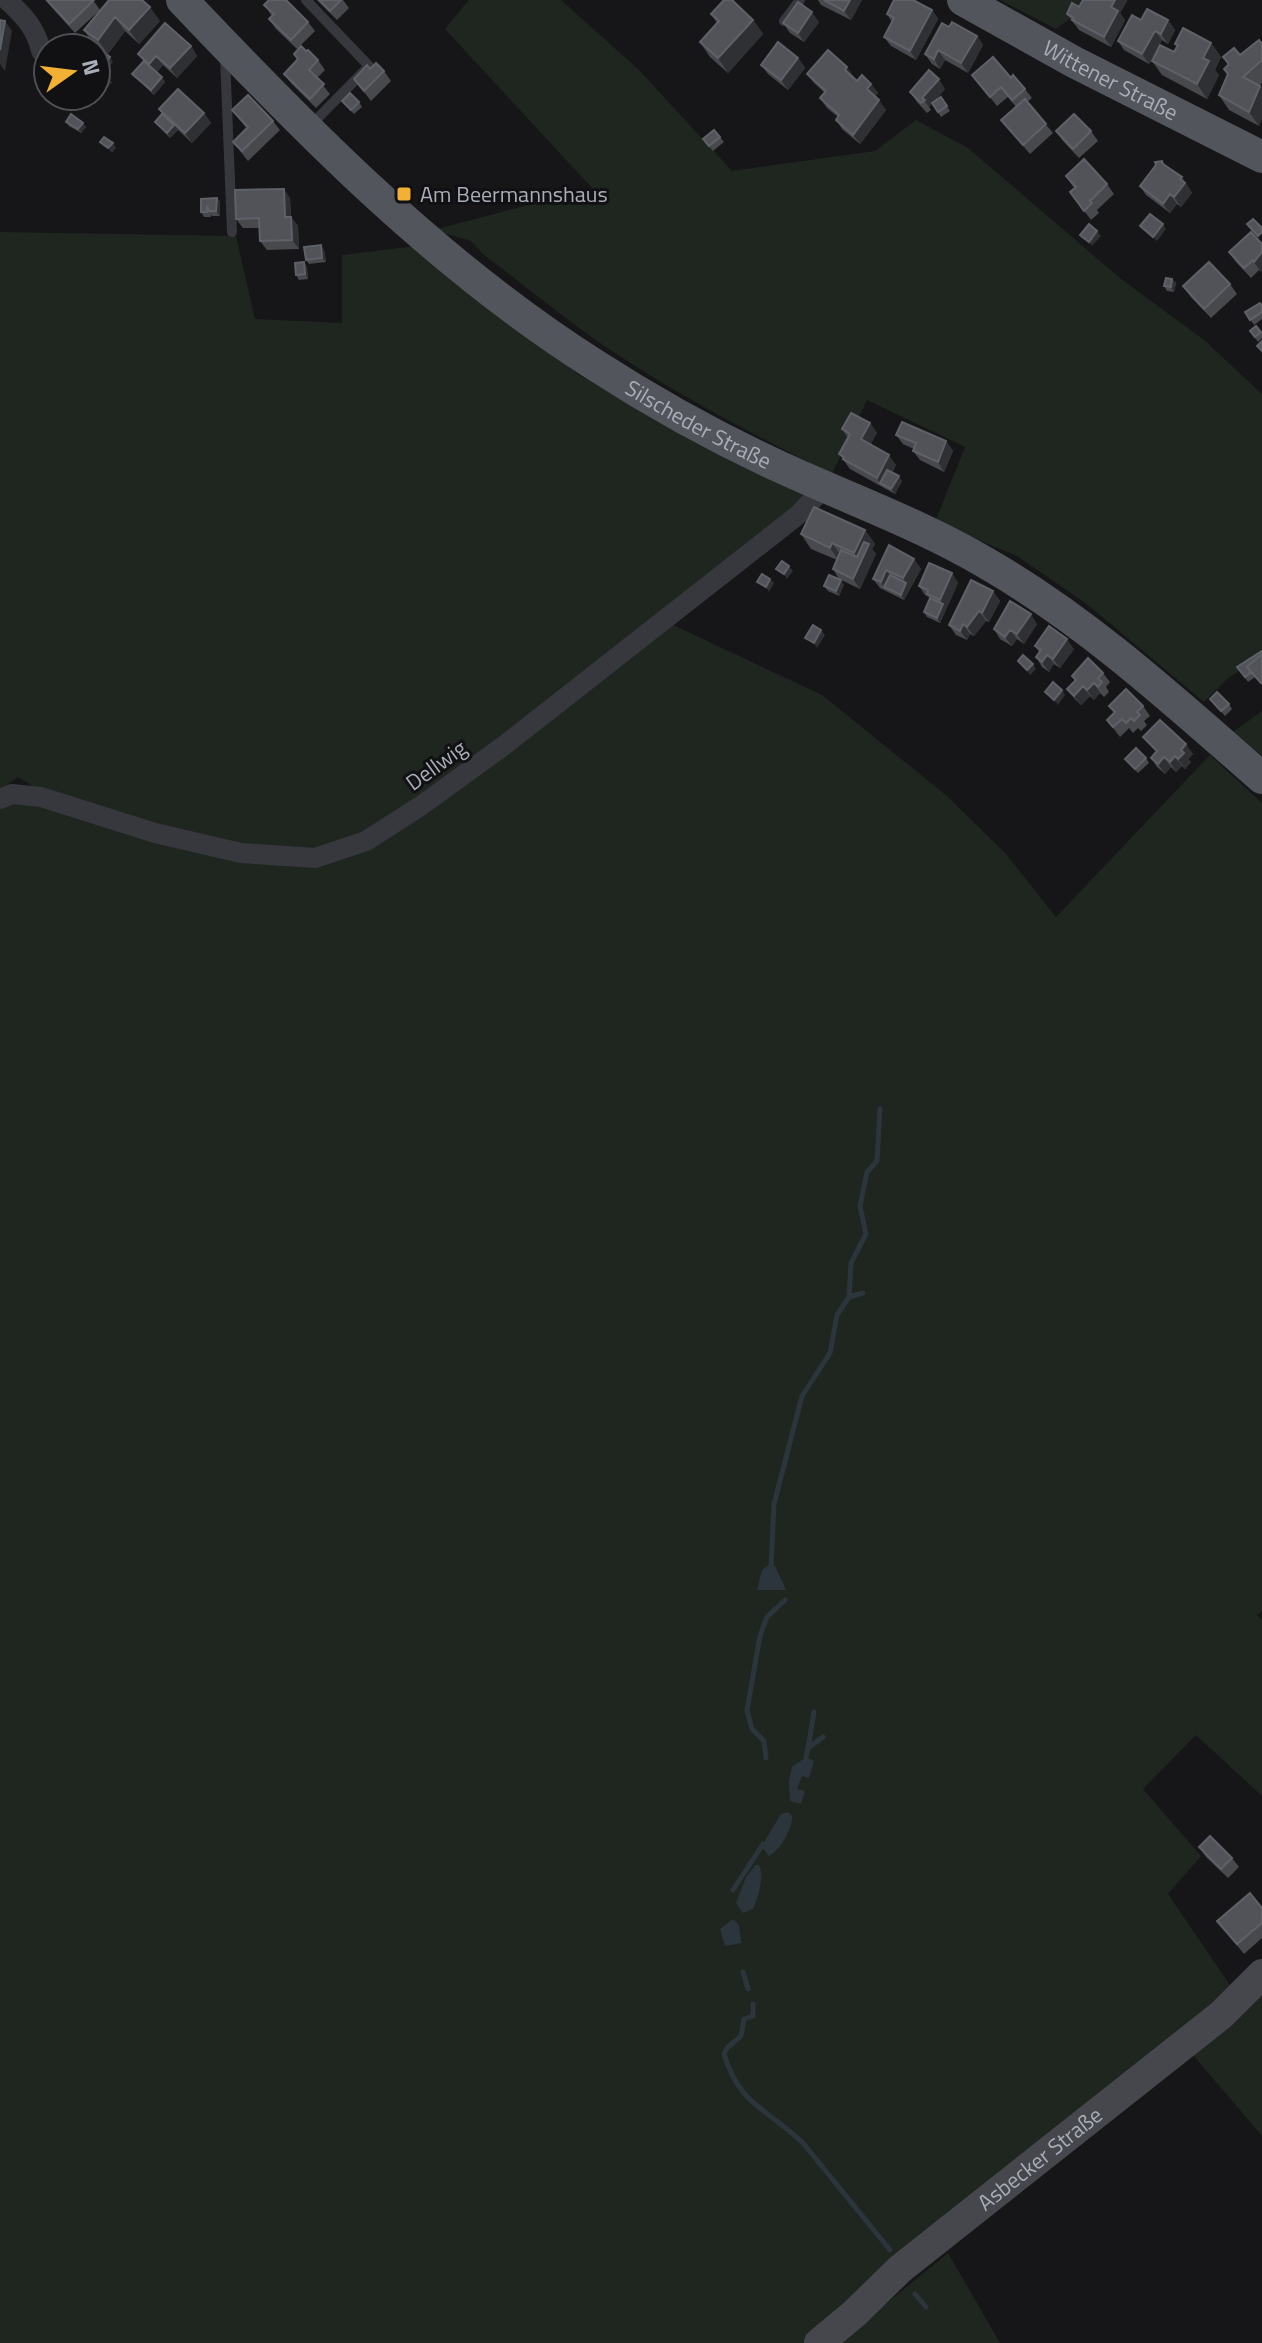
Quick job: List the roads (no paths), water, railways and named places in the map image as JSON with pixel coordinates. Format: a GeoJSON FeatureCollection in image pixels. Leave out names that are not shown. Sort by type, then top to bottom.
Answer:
{"type":"FeatureCollection","features":[{"type":"Feature","properties":{"kind":"main road","name":"Silscheder Straße"},"geometry":{"type":"LineString","coordinates":[[182,0],[224,46],[362,182],[434,246],[593,364],[714,434],[926,532],[1033,590],[1130,663],[1262,778]]}},
{"type":"Feature","properties":{"kind":"main road","name":"Wittener Straße"},"geometry":{"type":"LineString","coordinates":[[963,0],[1074,62],[1262,157]]}},
{"type":"Feature","properties":{"kind":"main road","name":"Asbecker Straße"},"geometry":{"type":"LineString","coordinates":[[819,2343],[900,2269],[1221,2015],[1262,1974]]}},
{"type":"Feature","properties":{"kind":"street"},"geometry":{"type":"LineString","coordinates":[[7,0],[28,20],[35,32]]}},
{"type":"Feature","properties":{"kind":"street","name":"Dellwig"},"geometry":{"type":"LineString","coordinates":[[0,799],[12,794],[41,797],[155,833],[241,853],[315,858],[366,841],[506,744],[798,515],[825,487]]}},
{"type":"Feature","properties":{"kind":"lane"},"geometry":{"type":"LineString","coordinates":[[306,0],[369,66],[307,128]]}},
{"type":"Feature","properties":{"kind":"lane"},"geometry":{"type":"LineString","coordinates":[[784,21],[800,0]]}},
{"type":"Feature","properties":{"kind":"lane"},"geometry":{"type":"LineString","coordinates":[[224,46],[232,232]]}},
{"type":"Feature","properties":{"kind":"waterway"},"geometry":{"type":"LineString","coordinates":[[771,1565],[774,1504],[802,1396],[830,1353],[837,1315],[849,1297],[851,1263],[866,1234],[860,1206],[867,1172],[877,1161],[880,1109]]}},
{"type":"Feature","properties":{"kind":"waterway"},"geometry":{"type":"LineString","coordinates":[[849,1297],[863,1293]]}},
{"type":"Feature","properties":{"kind":"waterway"},"geometry":{"type":"LineString","coordinates":[[766,1758],[764,1741],[752,1729],[747,1710],[760,1636],[767,1617],[785,1600]]}},
{"type":"Feature","properties":{"kind":"waterway"},"geometry":{"type":"LineString","coordinates":[[808,1748],[814,1712]]}},
{"type":"Feature","properties":{"kind":"waterway"},"geometry":{"type":"LineString","coordinates":[[806,1757],[808,1748],[823,1737]]}},
{"type":"Feature","properties":{"kind":"waterway"},"geometry":{"type":"LineString","coordinates":[[733,1890],[763,1844]]}},
{"type":"Feature","properties":{"kind":"waterway"},"geometry":{"type":"LineString","coordinates":[[743,1972],[748,1989]]}},
{"type":"Feature","properties":{"kind":"waterway"},"geometry":{"type":"LineString","coordinates":[[753,2004],[753,2016],[744,2019],[741,2036],[724,2054],[730,2071],[746,2096],[803,2143],[890,2250]]}},
{"type":"Feature","properties":{"kind":"waterway"},"geometry":{"type":"LineString","coordinates":[[915,2294],[926,2307]]}},
{"type":"Feature","properties":{"kind":"place","name":"Am Beermannshaus"},"geometry":{"type":"Point","coordinates":[404,194]}}]}
